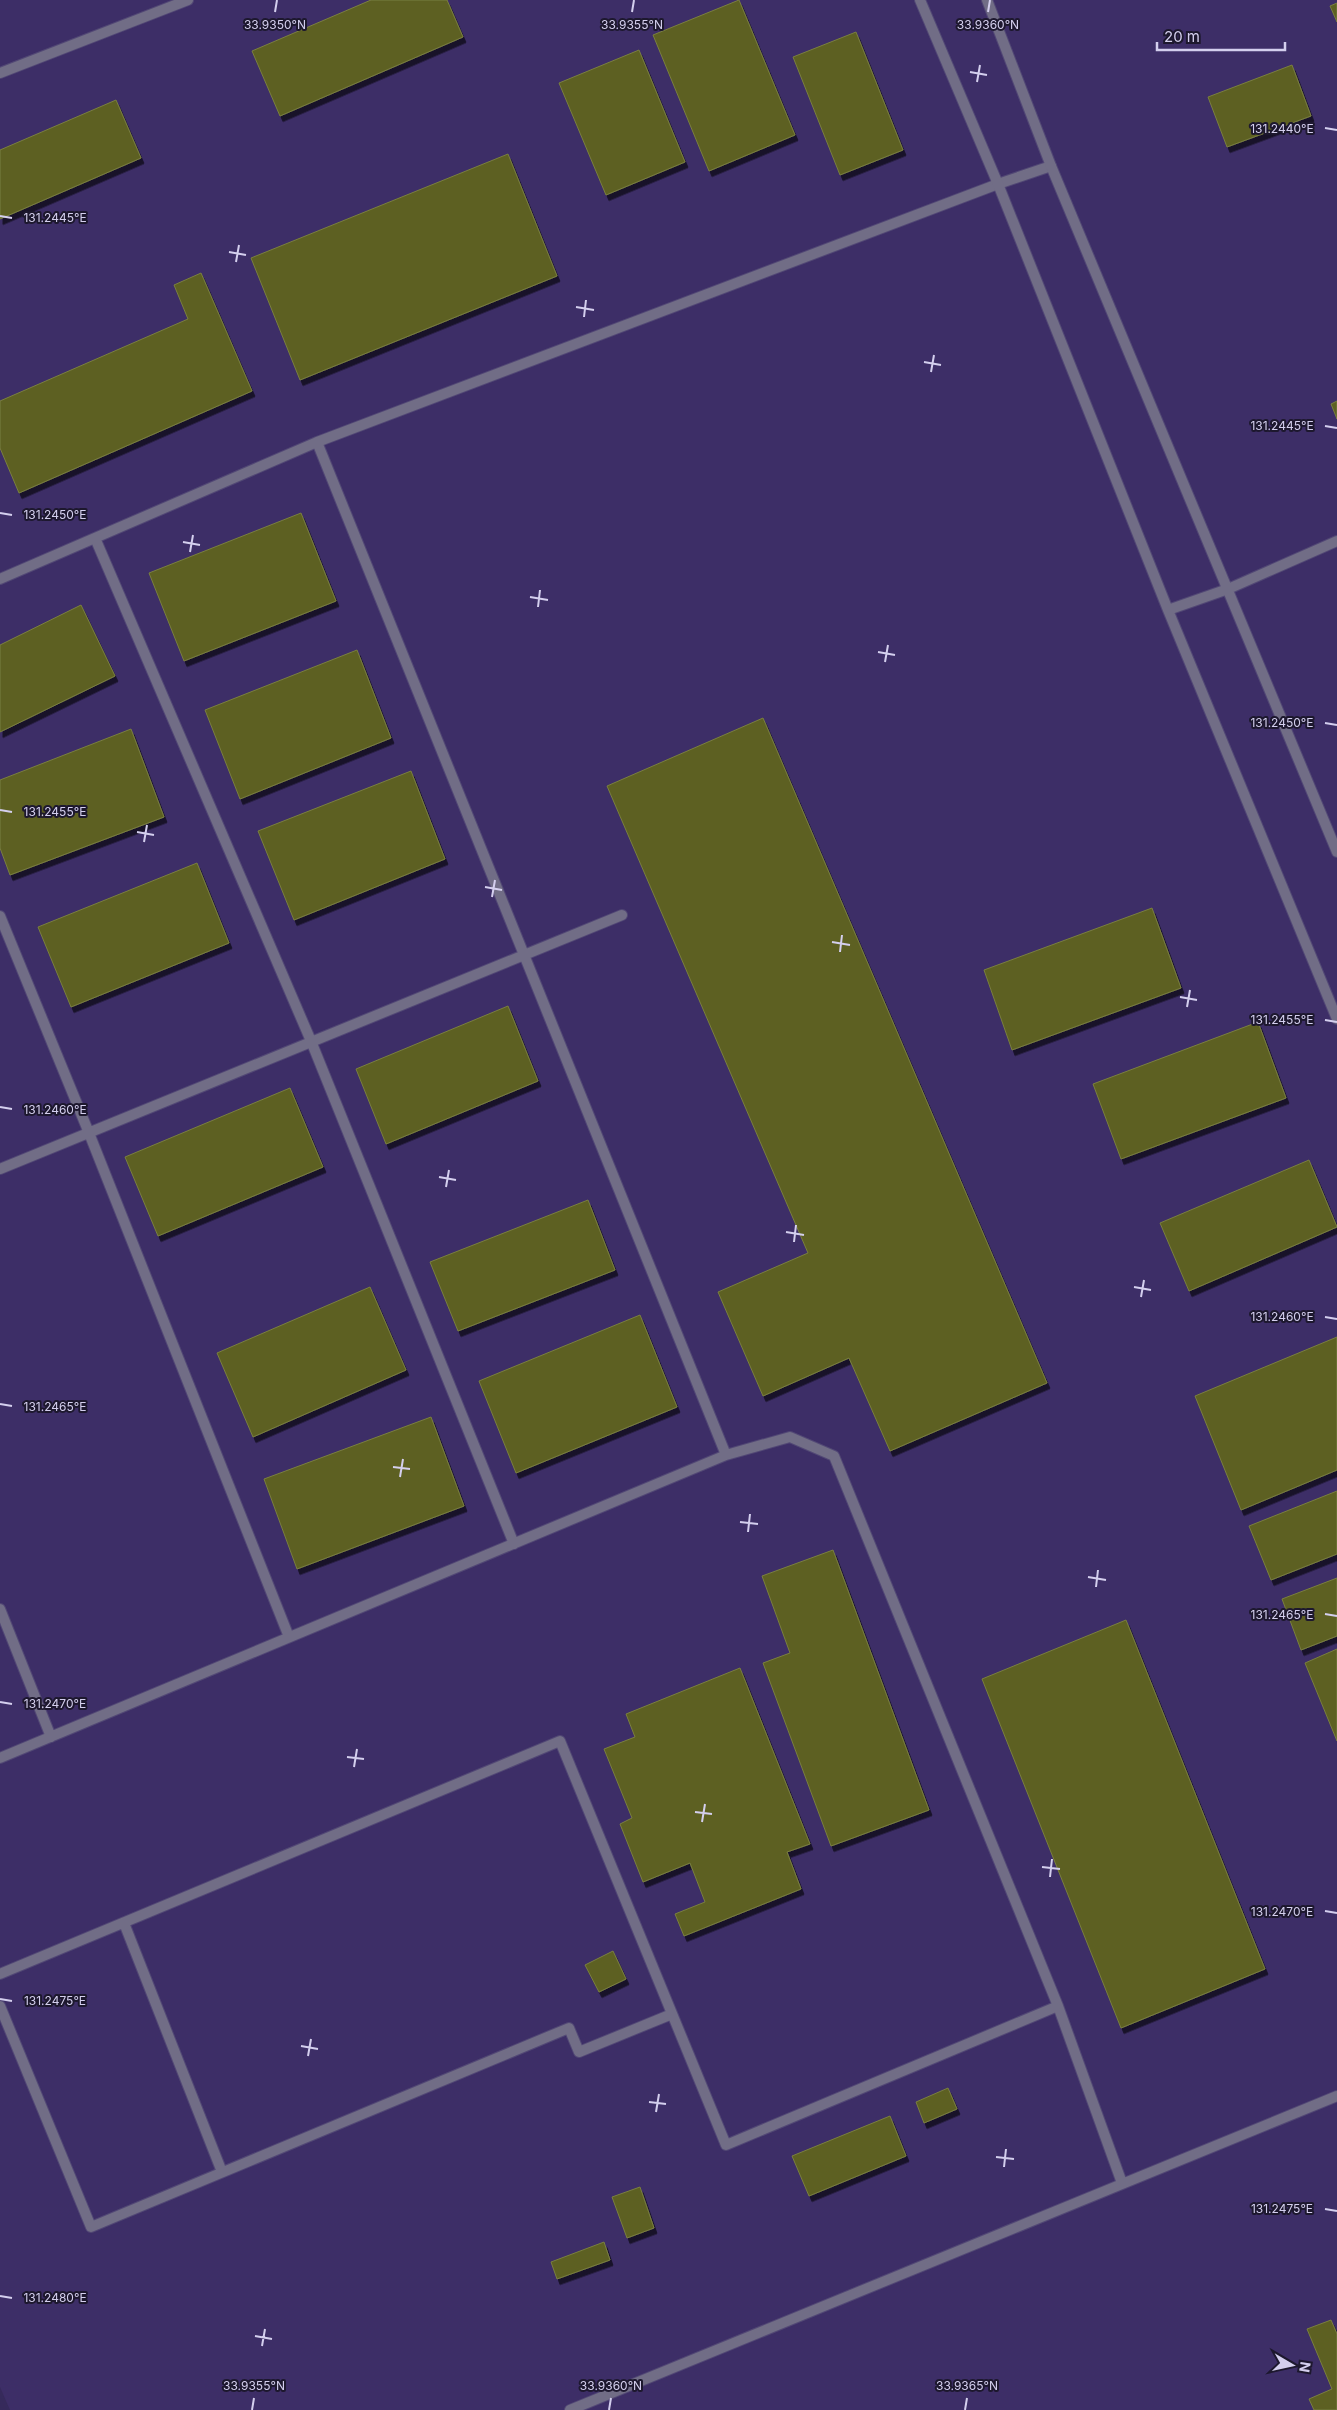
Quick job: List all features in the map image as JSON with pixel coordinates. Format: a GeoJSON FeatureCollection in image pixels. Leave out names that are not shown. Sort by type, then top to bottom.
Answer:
{"type":"FeatureCollection","features":[{"type":"Feature","properties":{"kind":"street"},"geometry":{"type":"LineString","coordinates":[[0,73],[188,0]]}},
{"type":"Feature","properties":{"kind":"street"},"geometry":{"type":"LineString","coordinates":[[920,0],[998,184],[1168,610],[1337,1019]]}},
{"type":"Feature","properties":{"kind":"street"},"geometry":{"type":"LineString","coordinates":[[987,0],[1051,166],[1337,852]]}},
{"type":"Feature","properties":{"kind":"street"},"geometry":{"type":"LineString","coordinates":[[0,579],[317,442],[998,184],[1051,166]]}},
{"type":"Feature","properties":{"kind":"street"},"geometry":{"type":"LineString","coordinates":[[317,442],[726,1455]]}},
{"type":"Feature","properties":{"kind":"street"},"geometry":{"type":"LineString","coordinates":[[95,538],[311,1041],[514,1544]]}},
{"type":"Feature","properties":{"kind":"street"},"geometry":{"type":"LineString","coordinates":[[1168,610],[1228,589],[1337,541]]}},
{"type":"Feature","properties":{"kind":"street"},"geometry":{"type":"LineString","coordinates":[[0,1169],[622,915]]}},
{"type":"Feature","properties":{"kind":"street"},"geometry":{"type":"LineString","coordinates":[[0,916],[89,1133],[289,1638]]}},
{"type":"Feature","properties":{"kind":"street"},"geometry":{"type":"LineString","coordinates":[[0,1758],[726,1455],[790,1437],[834,1456],[1058,2006],[1122,2183]]}},
{"type":"Feature","properties":{"kind":"street"},"geometry":{"type":"LineString","coordinates":[[0,1609],[51,1737]]}},
{"type":"Feature","properties":{"kind":"street"},"geometry":{"type":"LineString","coordinates":[[0,1974],[560,1741],[726,2145],[1058,2006]]}},
{"type":"Feature","properties":{"kind":"street"},"geometry":{"type":"LineString","coordinates":[[124,1923],[222,2172]]}},
{"type":"Feature","properties":{"kind":"street"},"geometry":{"type":"LineString","coordinates":[[0,2006],[92,2227],[569,2028],[579,2052],[672,2014]]}},
{"type":"Feature","properties":{"kind":"street"},"geometry":{"type":"LineString","coordinates":[[570,2410],[1337,2096]]}},
{"type":"Feature","properties":{"kind":"shaded area"},"geometry":{"type":"Polygon","coordinates":[[[0,0],[1337,0],[1337,2410],[10,2410],[0,2387],[0,0]]]}},
{"type":"Feature","properties":{"kind":"building"},"geometry":{"type":"Polygon","coordinates":[[[371,0],[447,0],[463,37],[280,116],[252,51],[371,0]]]}},
{"type":"Feature","properties":{"kind":"building"},"geometry":{"type":"Polygon","coordinates":[[[739,0],[795,135],[709,171],[653,35],[739,0]]]}},
{"type":"Feature","properties":{"kind":"building"},"geometry":{"type":"Polygon","coordinates":[[[1337,3],[1337,22],[1330,6],[1337,3]]]}},
{"type":"Feature","properties":{"kind":"building"},"geometry":{"type":"Polygon","coordinates":[[[856,32],[903,150],[840,175],[793,57],[856,32]]]}},
{"type":"Feature","properties":{"kind":"building"},"geometry":{"type":"Polygon","coordinates":[[[639,50],[685,162],[606,195],[559,83],[639,50]]]}},
{"type":"Feature","properties":{"kind":"building"},"geometry":{"type":"Polygon","coordinates":[[[1292,65],[1311,116],[1227,147],[1208,97],[1292,65]]]}},
{"type":"Feature","properties":{"kind":"building"},"geometry":{"type":"Polygon","coordinates":[[[116,100],[141,158],[0,219],[0,150],[116,100]]]}},
{"type":"Feature","properties":{"kind":"building"},"geometry":{"type":"Polygon","coordinates":[[[508,154],[557,276],[300,380],[251,258],[508,154]]]}},
{"type":"Feature","properties":{"kind":"building"},"geometry":{"type":"Polygon","coordinates":[[[201,273],[252,391],[19,493],[0,448],[0,401],[188,319],[174,285],[201,273]]]}},
{"type":"Feature","properties":{"kind":"building"},"geometry":{"type":"Polygon","coordinates":[[[1337,401],[1337,419],[1331,404],[1337,401]]]}},
{"type":"Feature","properties":{"kind":"building"},"geometry":{"type":"Polygon","coordinates":[[[301,513],[336,601],[184,661],[149,573],[301,513]]]}},
{"type":"Feature","properties":{"kind":"building"},"geometry":{"type":"Polygon","coordinates":[[[81,605],[115,676],[0,732],[0,645],[81,605]]]}},
{"type":"Feature","properties":{"kind":"building"},"geometry":{"type":"Polygon","coordinates":[[[357,650],[391,738],[240,799],[205,710],[357,650]]]}},
{"type":"Feature","properties":{"kind":"building"},"geometry":{"type":"Polygon","coordinates":[[[763,718],[1047,1383],[890,1451],[849,1358],[763,1396],[718,1292],[808,1253],[607,786],[763,718]]]}},
{"type":"Feature","properties":{"kind":"building"},"geometry":{"type":"Polygon","coordinates":[[[131,729],[164,817],[10,875],[0,848],[0,780],[131,729]]]}},
{"type":"Feature","properties":{"kind":"building"},"geometry":{"type":"Polygon","coordinates":[[[411,771],[445,859],[294,920],[258,831],[411,771]]]}},
{"type":"Feature","properties":{"kind":"building"},"geometry":{"type":"Polygon","coordinates":[[[197,863],[229,943],[71,1007],[38,927],[197,863]]]}},
{"type":"Feature","properties":{"kind":"building"},"geometry":{"type":"Polygon","coordinates":[[[1152,908],[1181,988],[1012,1050],[984,970],[1152,908]]]}},
{"type":"Feature","properties":{"kind":"building"},"geometry":{"type":"Polygon","coordinates":[[[508,1006],[538,1081],[386,1144],[356,1069],[508,1006]]]}},
{"type":"Feature","properties":{"kind":"building"},"geometry":{"type":"Polygon","coordinates":[[[1258,1022],[1286,1098],[1121,1159],[1093,1084],[1258,1022]]]}},
{"type":"Feature","properties":{"kind":"building"},"geometry":{"type":"Polygon","coordinates":[[[290,1088],[323,1167],[158,1236],[125,1157],[290,1088]]]}},
{"type":"Feature","properties":{"kind":"building"},"geometry":{"type":"Polygon","coordinates":[[[1309,1160],[1337,1227],[1189,1291],[1160,1223],[1309,1160]]]}},
{"type":"Feature","properties":{"kind":"building"},"geometry":{"type":"Polygon","coordinates":[[[588,1200],[615,1270],[458,1331],[430,1262],[588,1200]]]}},
{"type":"Feature","properties":{"kind":"building"},"geometry":{"type":"Polygon","coordinates":[[[370,1287],[406,1370],[253,1437],[217,1353],[370,1287]]]}},
{"type":"Feature","properties":{"kind":"building"},"geometry":{"type":"Polygon","coordinates":[[[640,1315],[677,1407],[516,1473],[479,1381],[640,1315]]]}},
{"type":"Feature","properties":{"kind":"building"},"geometry":{"type":"Polygon","coordinates":[[[1337,1337],[1337,1470],[1241,1510],[1195,1396],[1337,1337]]]}},
{"type":"Feature","properties":{"kind":"building"},"geometry":{"type":"Polygon","coordinates":[[[431,1417],[464,1506],[297,1569],[264,1479],[431,1417]]]}},
{"type":"Feature","properties":{"kind":"building"},"geometry":{"type":"Polygon","coordinates":[[[1337,1491],[1337,1554],[1271,1580],[1249,1526],[1337,1491]]]}},
{"type":"Feature","properties":{"kind":"building"},"geometry":{"type":"Polygon","coordinates":[[[833,1550],[929,1810],[831,1846],[763,1663],[790,1653],[762,1576],[833,1550]]]}},
{"type":"Feature","properties":{"kind":"building"},"geometry":{"type":"Polygon","coordinates":[[[1337,1578],[1337,1636],[1301,1650],[1282,1599],[1337,1578]]]}},
{"type":"Feature","properties":{"kind":"building"},"geometry":{"type":"Polygon","coordinates":[[[1126,1620],[1265,1969],[1121,2028],[982,1679],[1126,1620]]]}},
{"type":"Feature","properties":{"kind":"building"},"geometry":{"type":"Polygon","coordinates":[[[1337,1649],[1337,1741],[1305,1663],[1337,1649]]]}},
{"type":"Feature","properties":{"kind":"building"},"geometry":{"type":"Polygon","coordinates":[[[740,1668],[810,1844],[787,1852],[801,1889],[684,1936],[675,1914],[705,1902],[690,1863],[643,1882],[620,1824],[632,1818],[604,1749],[635,1737],[626,1714],[740,1668]]]}},
{"type":"Feature","properties":{"kind":"building"},"geometry":{"type":"Polygon","coordinates":[[[613,1951],[626,1979],[599,1992],[585,1965],[613,1951]]]}},
{"type":"Feature","properties":{"kind":"building"},"geometry":{"type":"Polygon","coordinates":[[[948,2088],[957,2109],[924,2123],[916,2102],[948,2088]]]}},
{"type":"Feature","properties":{"kind":"building"},"geometry":{"type":"Polygon","coordinates":[[[890,2116],[906,2156],[809,2196],[792,2156],[890,2116]]]}},
{"type":"Feature","properties":{"kind":"building"},"geometry":{"type":"Polygon","coordinates":[[[640,2187],[654,2228],[627,2238],[612,2197],[640,2187]]]}},
{"type":"Feature","properties":{"kind":"building"},"geometry":{"type":"Polygon","coordinates":[[[604,2242],[610,2260],[557,2279],[551,2262],[604,2242]]]}},
{"type":"Feature","properties":{"kind":"building"},"geometry":{"type":"Polygon","coordinates":[[[1331,2320],[1337,2334],[1337,2410],[1314,2410],[1309,2399],[1332,2389],[1307,2329],[1331,2320]]]}}]}
